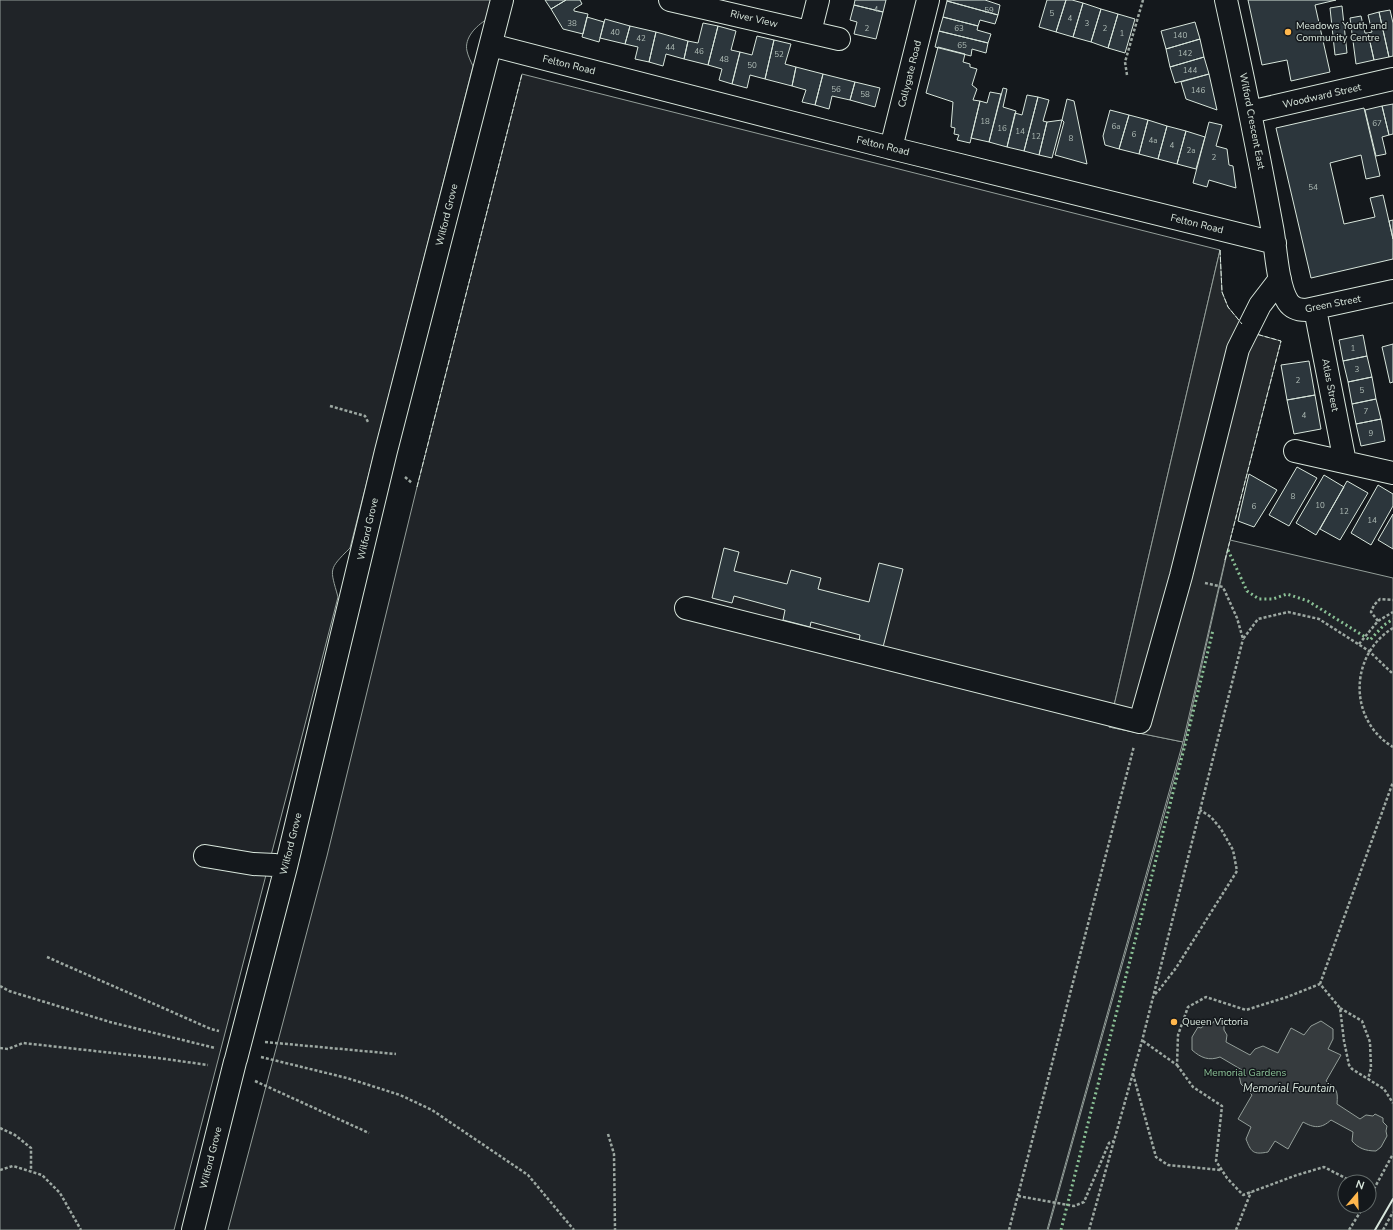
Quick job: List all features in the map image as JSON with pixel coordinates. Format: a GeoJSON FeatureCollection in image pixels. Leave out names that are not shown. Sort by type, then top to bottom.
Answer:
{"type":"FeatureCollection","features":[{"type":"Feature","properties":{"kind":"street","name":"Wilford Grove"},"geometry":{"type":"LineString","coordinates":[[193,1230],[286,867],[386,450],[502,0]]}},
{"type":"Feature","properties":{"kind":"street","name":"River View"},"geometry":{"type":"LineString","coordinates":[[670,0],[839,39]]}},
{"type":"Feature","properties":{"kind":"street"},"geometry":{"type":"LineString","coordinates":[[810,32],[818,0]]}},
{"type":"Feature","properties":{"kind":"street","name":"Collygate Road"},"geometry":{"type":"LineString","coordinates":[[891,148],[928,0]]}},
{"type":"Feature","properties":{"kind":"street","name":"Wilford Crescent East"},"geometry":{"type":"LineString","coordinates":[[1226,0],[1276,243]]}},
{"type":"Feature","properties":{"kind":"street","name":"Felton Road"},"geometry":{"type":"LineString","coordinates":[[491,44],[891,148],[1276,243]]}},
{"type":"Feature","properties":{"kind":"street","name":"Woodward Street"},"geometry":{"type":"LineString","coordinates":[[1250,112],[1393,79]]}},
{"type":"Feature","properties":{"kind":"street","name":"Green Street"},"geometry":{"type":"LineString","coordinates":[[1276,243],[1280,279],[1288,302],[1294,308],[1306,310],[1315,309],[1393,291]]}},
{"type":"Feature","properties":{"kind":"street"},"geometry":{"type":"LineString","coordinates":[[686,608],[1140,722],[1182,576],[1238,349],[1260,305],[1280,279]]}},
{"type":"Feature","properties":{"kind":"street","name":"Atlas Street"},"geometry":{"type":"LineString","coordinates":[[1315,309],[1345,462]]}},
{"type":"Feature","properties":{"kind":"street"},"geometry":{"type":"LineString","coordinates":[[1295,451],[1393,473]]}},
{"type":"Feature","properties":{"kind":"street"},"geometry":{"type":"LineString","coordinates":[[206,856],[252,864],[286,867]]}},
{"type":"Feature","properties":{"kind":"path"},"geometry":{"type":"LineString","coordinates":[[1127,75],[1125,62],[1143,0]]}},
{"type":"Feature","properties":{"kind":"path"},"geometry":{"type":"LineString","coordinates":[[330,406],[365,416]]}},
{"type":"Feature","properties":{"kind":"path"},"geometry":{"type":"LineString","coordinates":[[1182,576],[1223,587],[1237,618],[1243,639]]}},
{"type":"Feature","properties":{"kind":"path"},"geometry":{"type":"LineString","coordinates":[[1378,620],[1371,612],[1374,605],[1380,599],[1393,600]]}},
{"type":"Feature","properties":{"kind":"path"},"geometry":{"type":"LineString","coordinates":[[1089,1230],[1142,1041],[1243,639],[1258,619],[1288,612],[1319,619],[1369,651],[1393,674]]}},
{"type":"Feature","properties":{"kind":"path"},"geometry":{"type":"LineString","coordinates":[[1359,644],[1378,620],[1393,612]]}},
{"type":"Feature","properties":{"kind":"path"},"geometry":{"type":"LineString","coordinates":[[1393,628],[1383,634],[1369,651],[1360,674],[1360,699],[1368,722],[1384,742],[1393,747]]}},
{"type":"Feature","properties":{"kind":"path"},"geometry":{"type":"LineString","coordinates":[[1009,1230],[1140,722]]}},
{"type":"Feature","properties":{"kind":"path"},"geometry":{"type":"LineString","coordinates":[[1177,1065],[1178,1035],[1188,1007],[1206,997],[1246,1010],[1287,997],[1320,984],[1393,782]]}},
{"type":"Feature","properties":{"kind":"path"},"geometry":{"type":"LineString","coordinates":[[1154,994],[1159,990],[1176,968],[1237,872],[1233,850],[1221,829],[1211,817],[1200,810]]}},
{"type":"Feature","properties":{"kind":"path"},"geometry":{"type":"LineString","coordinates":[[47,957],[211,1029],[238,1053]]}},
{"type":"Feature","properties":{"kind":"path"},"geometry":{"type":"LineString","coordinates":[[1320,984],[1340,1008],[1362,1021],[1370,1042],[1371,1068],[1368,1079]]}},
{"type":"Feature","properties":{"kind":"path"},"geometry":{"type":"LineString","coordinates":[[0,986],[9,991],[110,1022],[238,1053],[267,1058],[346,1078],[400,1095],[432,1110],[528,1175],[574,1230]]}},
{"type":"Feature","properties":{"kind":"path"},"geometry":{"type":"LineString","coordinates":[[1340,1008],[1349,1065],[1352,1069],[1384,1089],[1393,1103]]}},
{"type":"Feature","properties":{"kind":"path"},"geometry":{"type":"LineString","coordinates":[[1142,1041],[1177,1065],[1193,1088],[1222,1106],[1216,1162],[1227,1178],[1243,1194],[1324,1167],[1338,1174]]}},
{"type":"Feature","properties":{"kind":"path"},"geometry":{"type":"LineString","coordinates":[[0,1048],[8,1050],[23,1043],[202,1064]]}},
{"type":"Feature","properties":{"kind":"path"},"geometry":{"type":"LineString","coordinates":[[238,1053],[271,1043],[396,1054]]}},
{"type":"Feature","properties":{"kind":"path"},"geometry":{"type":"LineString","coordinates":[[1133,1073],[1156,1157],[1168,1165],[1222,1170]]}},
{"type":"Feature","properties":{"kind":"path"},"geometry":{"type":"LineString","coordinates":[[260,1083],[368,1133]]}},
{"type":"Feature","properties":{"kind":"path"},"geometry":{"type":"LineString","coordinates":[[0,1128],[32,1148],[31,1171]]}},
{"type":"Feature","properties":{"kind":"path"},"geometry":{"type":"LineString","coordinates":[[608,1134],[614,1154],[615,1230]]}},
{"type":"Feature","properties":{"kind":"path"},"geometry":{"type":"LineString","coordinates":[[1018,1196],[1074,1206],[1084,1202],[1109,1143],[1114,1140]]}},
{"type":"Feature","properties":{"kind":"path"},"geometry":{"type":"LineString","coordinates":[[1377,1184],[1393,1154]]}},
{"type":"Feature","properties":{"kind":"path"},"geometry":{"type":"LineString","coordinates":[[0,1170],[13,1166],[42,1175],[60,1193],[81,1230]]}},
{"type":"Feature","properties":{"kind":"path"},"geometry":{"type":"LineString","coordinates":[[1236,1230],[1251,1192]]}},
{"type":"Feature","properties":{"kind":"path"},"geometry":{"type":"LineString","coordinates":[[1383,1230],[1393,1212]]}},
{"type":"Feature","properties":{"kind":"path"},"geometry":{"type":"LineString","coordinates":[[1349,1230],[1359,1214]]}},
{"type":"Feature","properties":{"kind":"green space"},"geometry":{"type":"Polygon","coordinates":[[[0,0],[491,0],[486,20],[475,29],[467,42],[467,51],[473,66],[350,548],[334,566],[332,575],[338,597],[174,1230],[0,1230],[0,0]]]}},
{"type":"Feature","properties":{"kind":"green space"},"geometry":{"type":"Polygon","coordinates":[[[522,74],[1220,250],[1109,727],[1183,742],[1047,1230],[228,1230],[327,856],[417,487],[522,74]]]}},
{"type":"Feature","properties":{"kind":"green space","name":"Memorial Gardens"},"geometry":{"type":"Polygon","coordinates":[[[1230,540],[1393,578],[1393,1230],[1048,1230],[1184,744],[1230,540]]]}},
{"type":"Feature","properties":{"kind":"shaded area"},"geometry":{"type":"Polygon","coordinates":[[[1220,250],[1222,292],[1228,307],[1243,325],[1256,334],[1281,341],[1225,560],[1183,742],[1109,727],[1220,250]]]}},
{"type":"Feature","properties":{"kind":"water","name":"Memorial Fountain"},"geometry":{"type":"Polygon","coordinates":[[[1214,1021],[1224,1026],[1224,1030],[1227,1035],[1226,1042],[1250,1055],[1255,1049],[1263,1046],[1278,1053],[1291,1028],[1304,1035],[1311,1026],[1321,1021],[1333,1029],[1333,1039],[1328,1049],[1341,1055],[1326,1081],[1336,1091],[1337,1104],[1360,1119],[1366,1115],[1373,1116],[1375,1114],[1383,1118],[1383,1122],[1387,1126],[1387,1136],[1381,1147],[1376,1151],[1365,1150],[1357,1146],[1352,1141],[1353,1132],[1331,1120],[1324,1125],[1317,1127],[1303,1122],[1288,1149],[1275,1141],[1268,1152],[1253,1152],[1246,1139],[1251,1127],[1238,1119],[1252,1095],[1241,1084],[1239,1075],[1242,1070],[1220,1057],[1212,1059],[1205,1058],[1192,1050],[1192,1037],[1198,1027],[1201,1028],[1207,1023],[1213,1023],[1214,1021]]]}},
{"type":"Feature","properties":{"kind":"building"},"geometry":{"type":"Polygon","coordinates":[[[545,0],[566,0],[551,9],[545,0]]]}},
{"type":"Feature","properties":{"kind":"building"},"geometry":{"type":"Polygon","coordinates":[[[566,0],[580,0],[582,4],[574,9],[574,11],[588,14],[583,34],[563,29],[551,9],[566,0]]]}},
{"type":"Feature","properties":{"kind":"building"},"geometry":{"type":"Polygon","coordinates":[[[855,0],[886,0],[883,12],[854,5],[855,0]]]}},
{"type":"Feature","properties":{"kind":"building"},"geometry":{"type":"Polygon","coordinates":[[[947,0],[985,0],[1000,5],[998,15],[947,0]]]}},
{"type":"Feature","properties":{"kind":"building"},"geometry":{"type":"Polygon","coordinates":[[[1047,0],[1066,0],[1056,32],[1039,27],[1047,0]]]}},
{"type":"Feature","properties":{"kind":"building"},"geometry":{"type":"Polygon","coordinates":[[[1066,0],[1083,3],[1073,37],[1056,32],[1066,0]]]}},
{"type":"Feature","properties":{"kind":"building","name":"Meadows Youth and Community Centre"},"geometry":{"type":"Polygon","coordinates":[[[1248,0],[1336,0],[1315,5],[1330,72],[1291,81],[1287,60],[1262,65],[1248,0]]]}},
{"type":"Feature","properties":{"kind":"building"},"geometry":{"type":"Polygon","coordinates":[[[947,1],[998,15],[995,24],[980,20],[978,26],[943,17],[947,1]]]}},
{"type":"Feature","properties":{"kind":"building"},"geometry":{"type":"Polygon","coordinates":[[[1083,3],[1101,9],[1091,42],[1073,37],[1083,3]]]}},
{"type":"Feature","properties":{"kind":"building"},"geometry":{"type":"Polygon","coordinates":[[[854,5],[883,12],[876,39],[854,34],[857,22],[850,20],[854,5]]]}},
{"type":"Feature","properties":{"kind":"building"},"geometry":{"type":"Polygon","coordinates":[[[1342,6],[1347,53],[1335,55],[1330,8],[1342,6]]]}},
{"type":"Feature","properties":{"kind":"building"},"geometry":{"type":"Polygon","coordinates":[[[1101,9],[1118,14],[1108,48],[1091,42],[1101,9]]]}},
{"type":"Feature","properties":{"kind":"building"},"geometry":{"type":"Polygon","coordinates":[[[1390,10],[1393,23],[1393,56],[1389,57],[1379,12],[1390,10]]]}},
{"type":"Feature","properties":{"kind":"building"},"geometry":{"type":"Polygon","coordinates":[[[1379,12],[1389,57],[1374,60],[1368,33],[1372,32],[1368,15],[1379,12]]]}},
{"type":"Feature","properties":{"kind":"building"},"geometry":{"type":"Polygon","coordinates":[[[1118,14],[1135,19],[1125,53],[1108,48],[1118,14]]]}},
{"type":"Feature","properties":{"kind":"building"},"geometry":{"type":"Polygon","coordinates":[[[1361,16],[1365,33],[1368,33],[1374,60],[1356,64],[1350,18],[1361,16]]]}},
{"type":"Feature","properties":{"kind":"building"},"geometry":{"type":"Polygon","coordinates":[[[587,17],[604,22],[599,42],[582,37],[587,17]]]}},
{"type":"Feature","properties":{"kind":"building"},"geometry":{"type":"Polygon","coordinates":[[[943,17],[978,26],[977,30],[991,34],[988,43],[939,31],[943,17]]]}},
{"type":"Feature","properties":{"kind":"building"},"geometry":{"type":"Polygon","coordinates":[[[605,19],[630,26],[625,44],[600,38],[605,19]]]}},
{"type":"Feature","properties":{"kind":"building"},"geometry":{"type":"Polygon","coordinates":[[[1195,22],[1200,39],[1166,49],[1161,31],[1195,22]]]}},
{"type":"Feature","properties":{"kind":"building"},"geometry":{"type":"Polygon","coordinates":[[[703,23],[718,26],[708,65],[684,59],[688,41],[698,43],[703,23]]]}},
{"type":"Feature","properties":{"kind":"building"},"geometry":{"type":"Polygon","coordinates":[[[630,26],[656,32],[649,62],[635,59],[638,47],[625,44],[630,26]]]}},
{"type":"Feature","properties":{"kind":"building"},"geometry":{"type":"Polygon","coordinates":[[[718,26],[736,31],[731,50],[740,52],[732,84],[719,80],[722,69],[708,65],[718,26]]]}},
{"type":"Feature","properties":{"kind":"building"},"geometry":{"type":"Polygon","coordinates":[[[939,31],[988,43],[986,53],[972,49],[971,56],[935,47],[939,31]]]}},
{"type":"Feature","properties":{"kind":"building"},"geometry":{"type":"Polygon","coordinates":[[[656,32],[688,41],[684,59],[666,54],[663,66],[649,62],[656,32]]]}},
{"type":"Feature","properties":{"kind":"building"},"geometry":{"type":"Polygon","coordinates":[[[757,36],[774,40],[765,79],[750,75],[747,88],[732,84],[740,52],[752,55],[757,36]]]}},
{"type":"Feature","properties":{"kind":"building"},"geometry":{"type":"Polygon","coordinates":[[[1200,39],[1204,57],[1170,67],[1166,49],[1200,39]]]}},
{"type":"Feature","properties":{"kind":"building"},"geometry":{"type":"Polygon","coordinates":[[[774,40],[791,44],[785,64],[796,67],[792,86],[765,79],[774,40]]]}},
{"type":"Feature","properties":{"kind":"building"},"geometry":{"type":"Polygon","coordinates":[[[938,47],[965,54],[963,62],[970,64],[970,67],[977,69],[972,85],[977,89],[973,100],[980,101],[970,143],[957,140],[959,135],[954,134],[955,128],[951,127],[953,102],[926,93],[938,47]]]}},
{"type":"Feature","properties":{"kind":"building"},"geometry":{"type":"Polygon","coordinates":[[[1204,57],[1209,74],[1175,83],[1170,67],[1204,57]]]}},
{"type":"Feature","properties":{"kind":"building"},"geometry":{"type":"Polygon","coordinates":[[[796,67],[823,74],[815,105],[802,102],[806,90],[792,86],[796,67]]]}},
{"type":"Feature","properties":{"kind":"building"},"geometry":{"type":"Polygon","coordinates":[[[823,74],[855,82],[850,100],[832,96],[829,109],[815,105],[823,74]]]}},
{"type":"Feature","properties":{"kind":"building"},"geometry":{"type":"Polygon","coordinates":[[[1209,74],[1217,110],[1186,99],[1181,82],[1209,74]]]}},
{"type":"Feature","properties":{"kind":"building"},"geometry":{"type":"Polygon","coordinates":[[[855,82],[880,88],[875,107],[850,100],[855,82]]]}},
{"type":"Feature","properties":{"kind":"building"},"geometry":{"type":"Polygon","coordinates":[[[1003,88],[1007,89],[1003,107],[1016,111],[1007,147],[989,142],[1003,88]]]}},
{"type":"Feature","properties":{"kind":"building"},"geometry":{"type":"Polygon","coordinates":[[[990,92],[1001,94],[989,142],[971,138],[980,101],[987,103],[990,92]]]}},
{"type":"Feature","properties":{"kind":"building"},"geometry":{"type":"Polygon","coordinates":[[[1027,95],[1038,97],[1024,151],[1007,147],[1015,113],[1022,115],[1027,95]]]}},
{"type":"Feature","properties":{"kind":"building"},"geometry":{"type":"Polygon","coordinates":[[[1038,97],[1049,100],[1043,121],[1047,122],[1039,155],[1024,151],[1038,97]]]}},
{"type":"Feature","properties":{"kind":"building"},"geometry":{"type":"Polygon","coordinates":[[[1067,99],[1074,101],[1087,164],[1055,155],[1064,122],[1062,120],[1067,99]]]}},
{"type":"Feature","properties":{"kind":"building"},"geometry":{"type":"Polygon","coordinates":[[[1393,104],[1393,134],[1389,135],[1382,106],[1393,104]]]}},
{"type":"Feature","properties":{"kind":"building"},"geometry":{"type":"Polygon","coordinates":[[[1382,106],[1389,135],[1382,137],[1386,154],[1376,156],[1365,110],[1382,106]]]}},
{"type":"Feature","properties":{"kind":"building"},"geometry":{"type":"Polygon","coordinates":[[[1364,108],[1380,176],[1366,179],[1361,155],[1330,163],[1344,224],[1375,217],[1370,198],[1383,195],[1393,239],[1393,259],[1311,278],[1276,128],[1364,108]]]}},
{"type":"Feature","properties":{"kind":"building"},"geometry":{"type":"Polygon","coordinates":[[[1110,110],[1129,115],[1119,149],[1105,145],[1103,136],[1110,110]]]}},
{"type":"Feature","properties":{"kind":"building"},"geometry":{"type":"Polygon","coordinates":[[[1129,115],[1148,120],[1139,154],[1119,149],[1129,115]]]}},
{"type":"Feature","properties":{"kind":"building"},"geometry":{"type":"Polygon","coordinates":[[[1062,120],[1052,158],[1039,155],[1047,122],[1062,120]]]}},
{"type":"Feature","properties":{"kind":"building"},"geometry":{"type":"Polygon","coordinates":[[[1148,120],[1167,126],[1158,159],[1139,154],[1148,120]]]}},
{"type":"Feature","properties":{"kind":"building"},"geometry":{"type":"Polygon","coordinates":[[[1209,122],[1222,125],[1216,146],[1227,149],[1229,165],[1233,166],[1236,188],[1209,180],[1207,187],[1193,183],[1209,122]]]}},
{"type":"Feature","properties":{"kind":"building"},"geometry":{"type":"Polygon","coordinates":[[[1167,126],[1186,131],[1177,164],[1158,159],[1167,126]]]}},
{"type":"Feature","properties":{"kind":"building"},"geometry":{"type":"Polygon","coordinates":[[[1186,131],[1205,137],[1196,169],[1177,164],[1186,131]]]}},
{"type":"Feature","properties":{"kind":"building"},"geometry":{"type":"Polygon","coordinates":[[[1393,220],[1393,239],[1389,221],[1393,220]]]}},
{"type":"Feature","properties":{"kind":"building"},"geometry":{"type":"Polygon","coordinates":[[[1363,335],[1367,356],[1343,361],[1339,340],[1363,335]]]}},
{"type":"Feature","properties":{"kind":"building"},"geometry":{"type":"Polygon","coordinates":[[[1393,344],[1393,382],[1390,383],[1382,347],[1393,344]]]}},
{"type":"Feature","properties":{"kind":"building"},"geometry":{"type":"Polygon","coordinates":[[[1367,356],[1372,377],[1348,382],[1343,361],[1367,356]]]}},
{"type":"Feature","properties":{"kind":"building"},"geometry":{"type":"Polygon","coordinates":[[[1309,361],[1315,395],[1287,400],[1281,365],[1309,361]]]}},
{"type":"Feature","properties":{"kind":"building"},"geometry":{"type":"Polygon","coordinates":[[[1372,377],[1376,399],[1352,404],[1348,382],[1372,377]]]}},
{"type":"Feature","properties":{"kind":"building"},"geometry":{"type":"Polygon","coordinates":[[[1315,395],[1321,429],[1294,434],[1287,400],[1315,395]]]}},
{"type":"Feature","properties":{"kind":"building"},"geometry":{"type":"Polygon","coordinates":[[[1376,399],[1381,419],[1356,424],[1352,404],[1376,399]]]}},
{"type":"Feature","properties":{"kind":"building"},"geometry":{"type":"Polygon","coordinates":[[[1381,419],[1385,441],[1361,446],[1356,424],[1381,419]]]}},
{"type":"Feature","properties":{"kind":"building"},"geometry":{"type":"Polygon","coordinates":[[[1297,467],[1317,478],[1289,526],[1269,515],[1297,467]]]}},
{"type":"Feature","properties":{"kind":"building"},"geometry":{"type":"Polygon","coordinates":[[[1249,474],[1277,490],[1254,527],[1238,521],[1249,474]]]}},
{"type":"Feature","properties":{"kind":"building"},"geometry":{"type":"Polygon","coordinates":[[[1324,475],[1344,487],[1316,535],[1296,523],[1324,475]]]}},
{"type":"Feature","properties":{"kind":"building"},"geometry":{"type":"Polygon","coordinates":[[[1347,481],[1368,493],[1340,540],[1320,529],[1347,481]]]}},
{"type":"Feature","properties":{"kind":"building"},"geometry":{"type":"Polygon","coordinates":[[[1378,485],[1393,494],[1393,506],[1371,545],[1351,533],[1378,485]]]}},
{"type":"Feature","properties":{"kind":"building"},"geometry":{"type":"Polygon","coordinates":[[[1393,514],[1393,549],[1378,540],[1393,514]]]}},
{"type":"Feature","properties":{"kind":"building"},"geometry":{"type":"Polygon","coordinates":[[[724,548],[739,552],[734,571],[787,584],[791,570],[821,578],[818,589],[869,602],[879,563],[903,569],[883,647],[859,641],[860,635],[811,622],[810,627],[783,620],[785,610],[734,596],[732,603],[712,598],[724,548]]]}},
{"type":"Feature","properties":{"kind":"hedge"},"geometry":{"type":"LineString","coordinates":[[1228,550],[1247,591],[1259,599],[1273,599],[1287,594],[1308,601],[1370,640],[1384,625],[1393,619]]}},
{"type":"Feature","properties":{"kind":"hedge"},"geometry":{"type":"LineString","coordinates":[[1061,1230],[1213,630]]}},
{"type":"Feature","properties":{"kind":"fence"},"geometry":{"type":"LineString","coordinates":[[417,487],[522,74]]}},
{"type":"Feature","properties":{"kind":"fence"},"geometry":{"type":"LineString","coordinates":[[1220,250],[1222,292],[1228,307],[1242,324]]}},
{"type":"Feature","properties":{"kind":"fence"},"geometry":{"type":"LineString","coordinates":[[1225,560],[1281,341],[1256,334]]}},
{"type":"Feature","properties":{"kind":"wall"},"geometry":{"type":"LineString","coordinates":[[1375,1230],[1393,1199]]}},
{"type":"Feature","properties":{"kind":"place","name":"Meadows Youth and Community Centre"},"geometry":{"type":"Point","coordinates":[1288,32]}},
{"type":"Feature","properties":{"kind":"place","name":"Queen Victoria"},"geometry":{"type":"Point","coordinates":[1174,1022]}}]}
